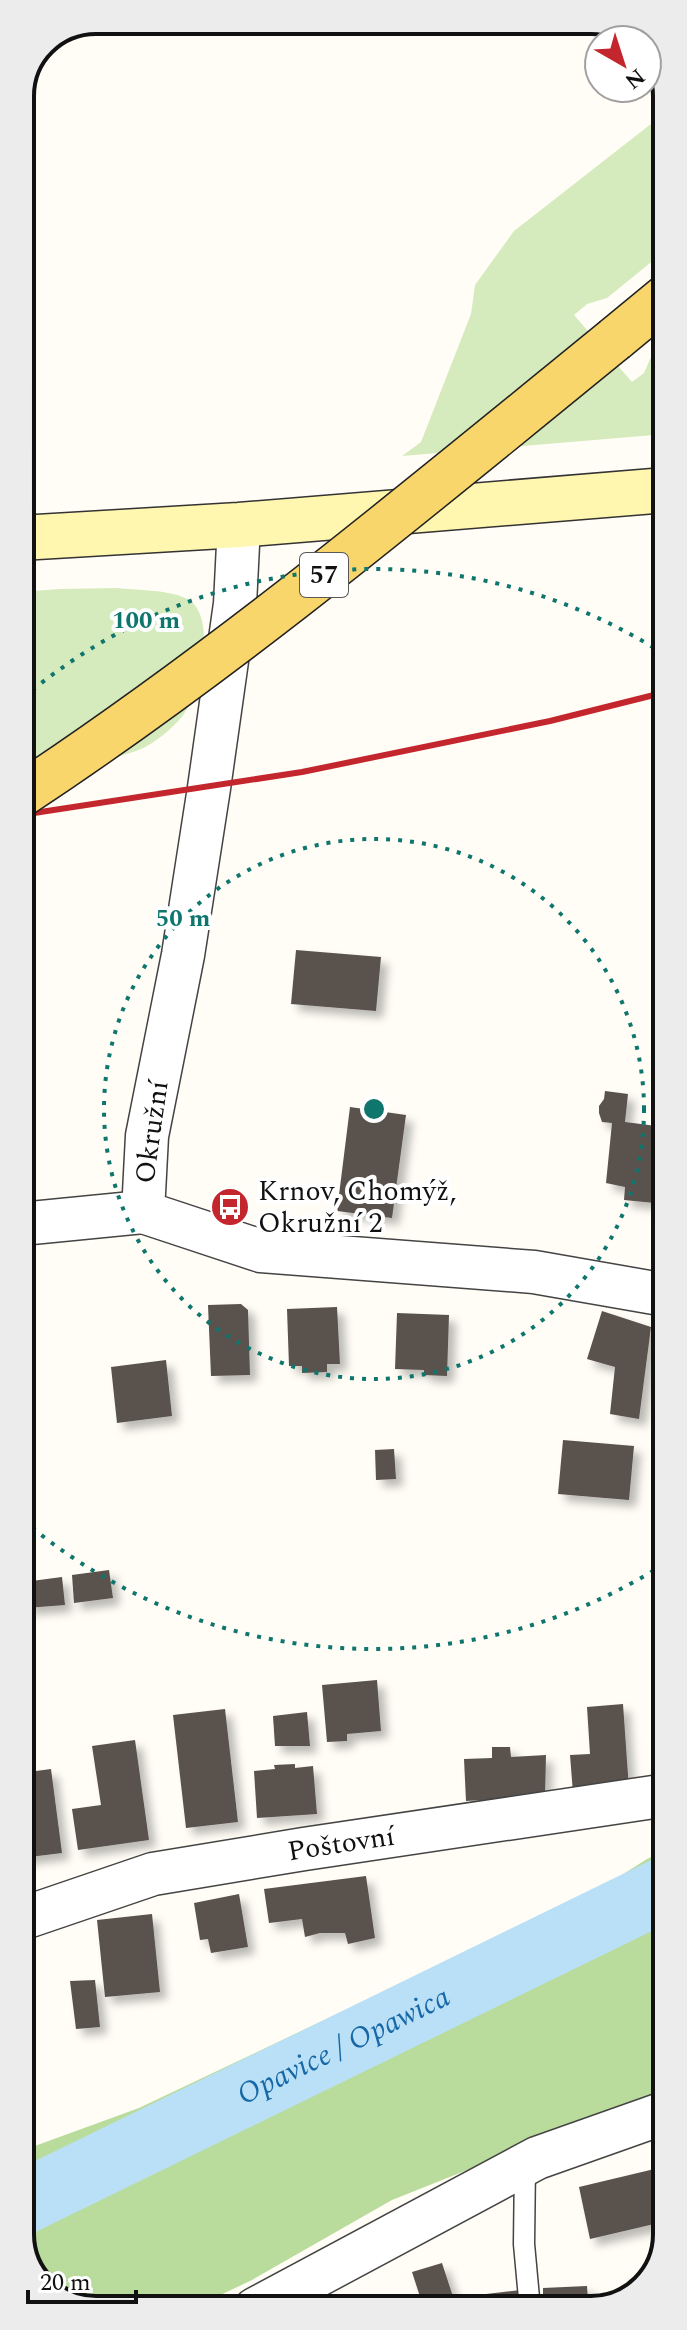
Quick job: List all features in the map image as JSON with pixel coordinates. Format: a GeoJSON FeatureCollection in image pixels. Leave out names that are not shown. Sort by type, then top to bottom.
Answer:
{"type":"FeatureCollection","features":[{"type":"Feature","properties":{"kind":"main road","name":"57"},"geometry":{"type":"LineString","coordinates":[[34,786],[123,726],[259,626],[653,308]]}},
{"type":"Feature","properties":{"kind":"main road"},"geometry":{"type":"LineString","coordinates":[[34,537],[239,525],[653,491]]}},
{"type":"Feature","properties":{"kind":"street","name":"Okružní"},"geometry":{"type":"LineString","coordinates":[[239,525],[235,604],[183,955],[147,1136],[143,1212],[261,1251],[534,1272],[653,1293]]}},
{"type":"Feature","properties":{"kind":"street"},"geometry":{"type":"LineString","coordinates":[[34,1223],[143,1212]]}},
{"type":"Feature","properties":{"kind":"street","name":"Poštovní"},"geometry":{"type":"LineString","coordinates":[[34,1915],[153,1874],[653,1797]]}},
{"type":"Feature","properties":{"kind":"street"},"geometry":{"type":"LineString","coordinates":[[279,2296],[537,2158],[653,2117]]}},
{"type":"Feature","properties":{"kind":"lane"},"geometry":{"type":"LineString","coordinates":[[525,2164],[524,2244],[529,2296]]}},
{"type":"Feature","properties":{"kind":"green space"},"geometry":{"type":"Polygon","coordinates":[[[653,122],[653,261],[607,298],[587,304],[574,315],[632,382],[644,373],[653,356],[653,435],[402,456],[421,442],[471,314],[475,285],[514,231],[653,122]]]}},
{"type":"Feature","properties":{"kind":"green space"},"geometry":{"type":"Polygon","coordinates":[[[34,591],[154,591],[189,600],[202,621],[201,669],[192,698],[180,719],[147,746],[104,759],[34,768],[34,591]]]}},
{"type":"Feature","properties":{"kind":"green space"},"geometry":{"type":"Polygon","coordinates":[[[653,1856],[653,2101],[540,2141],[392,2200],[218,2296],[80,2294],[55,2281],[42,2265],[34,2234],[34,2146],[139,2108],[598,1890],[653,1856]]]}},
{"type":"Feature","properties":{"kind":"building"},"geometry":{"type":"Polygon","coordinates":[[[296,950],[381,957],[376,1011],[291,1004],[296,950]]]}},
{"type":"Feature","properties":{"kind":"building"},"geometry":{"type":"Polygon","coordinates":[[[605,1091],[628,1094],[625,1122],[653,1126],[653,1203],[624,1200],[625,1187],[606,1183],[612,1123],[602,1122],[599,1113],[605,1091]]]}},
{"type":"Feature","properties":{"kind":"building"},"geometry":{"type":"Polygon","coordinates":[[[350,1107],[406,1115],[392,1218],[337,1211],[350,1107]]]}},
{"type":"Feature","properties":{"kind":"building"},"geometry":{"type":"Polygon","coordinates":[[[241,1304],[248,1310],[250,1375],[211,1376],[208,1305],[241,1304]]]}},
{"type":"Feature","properties":{"kind":"building"},"geometry":{"type":"Polygon","coordinates":[[[337,1307],[340,1364],[327,1364],[327,1372],[302,1373],[302,1366],[289,1366],[287,1309],[337,1307]]]}},
{"type":"Feature","properties":{"kind":"building"},"geometry":{"type":"Polygon","coordinates":[[[602,1311],[651,1327],[639,1419],[610,1414],[615,1367],[587,1359],[602,1311]]]}},
{"type":"Feature","properties":{"kind":"building"},"geometry":{"type":"Polygon","coordinates":[[[397,1313],[449,1315],[447,1376],[424,1375],[424,1370],[395,1369],[397,1313]]]}},
{"type":"Feature","properties":{"kind":"building"},"geometry":{"type":"Polygon","coordinates":[[[166,1360],[172,1416],[117,1423],[111,1367],[166,1360]]]}},
{"type":"Feature","properties":{"kind":"building"},"geometry":{"type":"Polygon","coordinates":[[[563,1440],[634,1446],[629,1500],[558,1494],[563,1440]]]}},
{"type":"Feature","properties":{"kind":"building"},"geometry":{"type":"Polygon","coordinates":[[[394,1449],[396,1479],[376,1480],[375,1450],[394,1449]]]}},
{"type":"Feature","properties":{"kind":"building"},"geometry":{"type":"Polygon","coordinates":[[[109,1570],[113,1598],[74,1603],[72,1575],[109,1570]]]}},
{"type":"Feature","properties":{"kind":"building"},"geometry":{"type":"Polygon","coordinates":[[[62,1577],[65,1605],[34,1607],[34,1581],[62,1577]]]}},
{"type":"Feature","properties":{"kind":"building"},"geometry":{"type":"Polygon","coordinates":[[[377,1680],[381,1731],[347,1734],[347,1741],[327,1742],[322,1685],[377,1680]]]}},
{"type":"Feature","properties":{"kind":"building"},"geometry":{"type":"Polygon","coordinates":[[[623,1704],[629,1789],[573,1793],[570,1755],[590,1754],[587,1707],[623,1704]]]}},
{"type":"Feature","properties":{"kind":"building"},"geometry":{"type":"Polygon","coordinates":[[[225,1709],[238,1822],[186,1828],[173,1715],[225,1709]]]}},
{"type":"Feature","properties":{"kind":"building"},"geometry":{"type":"Polygon","coordinates":[[[307,1712],[310,1746],[275,1746],[273,1716],[307,1712]]]}},
{"type":"Feature","properties":{"kind":"building"},"geometry":{"type":"Polygon","coordinates":[[[135,1740],[149,1840],[78,1850],[72,1809],[101,1805],[92,1746],[135,1740]]]}},
{"type":"Feature","properties":{"kind":"building"},"geometry":{"type":"Polygon","coordinates":[[[492,1747],[510,1747],[511,1757],[546,1755],[545,1796],[466,1801],[464,1759],[492,1758],[492,1747]]]}},
{"type":"Feature","properties":{"kind":"building"},"geometry":{"type":"Polygon","coordinates":[[[295,1764],[295,1768],[313,1766],[317,1814],[257,1818],[254,1771],[275,1769],[274,1765],[295,1764]]]}},
{"type":"Feature","properties":{"kind":"building"},"geometry":{"type":"Polygon","coordinates":[[[51,1769],[62,1853],[34,1856],[34,1771],[51,1769]]]}},
{"type":"Feature","properties":{"kind":"building"},"geometry":{"type":"Polygon","coordinates":[[[366,1876],[375,1938],[348,1944],[345,1933],[320,1933],[305,1937],[302,1919],[269,1923],[264,1889],[366,1876]]]}},
{"type":"Feature","properties":{"kind":"building"},"geometry":{"type":"Polygon","coordinates":[[[239,1894],[248,1947],[211,1953],[208,1939],[200,1940],[194,1903],[239,1894]]]}},
{"type":"Feature","properties":{"kind":"building"},"geometry":{"type":"Polygon","coordinates":[[[152,1914],[160,1992],[105,1997],[97,1920],[152,1914]]]}},
{"type":"Feature","properties":{"kind":"building"},"geometry":{"type":"Polygon","coordinates":[[[95,1980],[100,2027],[76,2029],[70,1981],[95,1980]]]}},
{"type":"Feature","properties":{"kind":"building"},"geometry":{"type":"Polygon","coordinates":[[[653,2169],[653,2224],[590,2239],[579,2187],[653,2169]]]}},
{"type":"Feature","properties":{"kind":"building"},"geometry":{"type":"Polygon","coordinates":[[[442,2263],[453,2296],[420,2296],[412,2272],[442,2263]]]}},
{"type":"Feature","properties":{"kind":"building"},"geometry":{"type":"Polygon","coordinates":[[[587,2286],[588,2296],[543,2296],[543,2288],[587,2286]]]}},
{"type":"Feature","properties":{"kind":"building"},"geometry":{"type":"Polygon","coordinates":[[[521,2290],[521,2296],[486,2296],[521,2290]]]}},
{"type":"Feature","properties":{"kind":"waterway","name":"Opavice / Opawica"},"geometry":{"type":"LineString","coordinates":[[34,2197],[653,1895]]}},
{"type":"Feature","properties":{"kind":"railway"},"geometry":{"type":"LineString","coordinates":[[34,813],[302,772],[550,721],[653,695]]}},
{"type":"Feature","properties":{"kind":"place","name":"Krnov, Chomýž, Okružní 2"},"geometry":{"type":"Point","coordinates":[230,1207]}}]}
